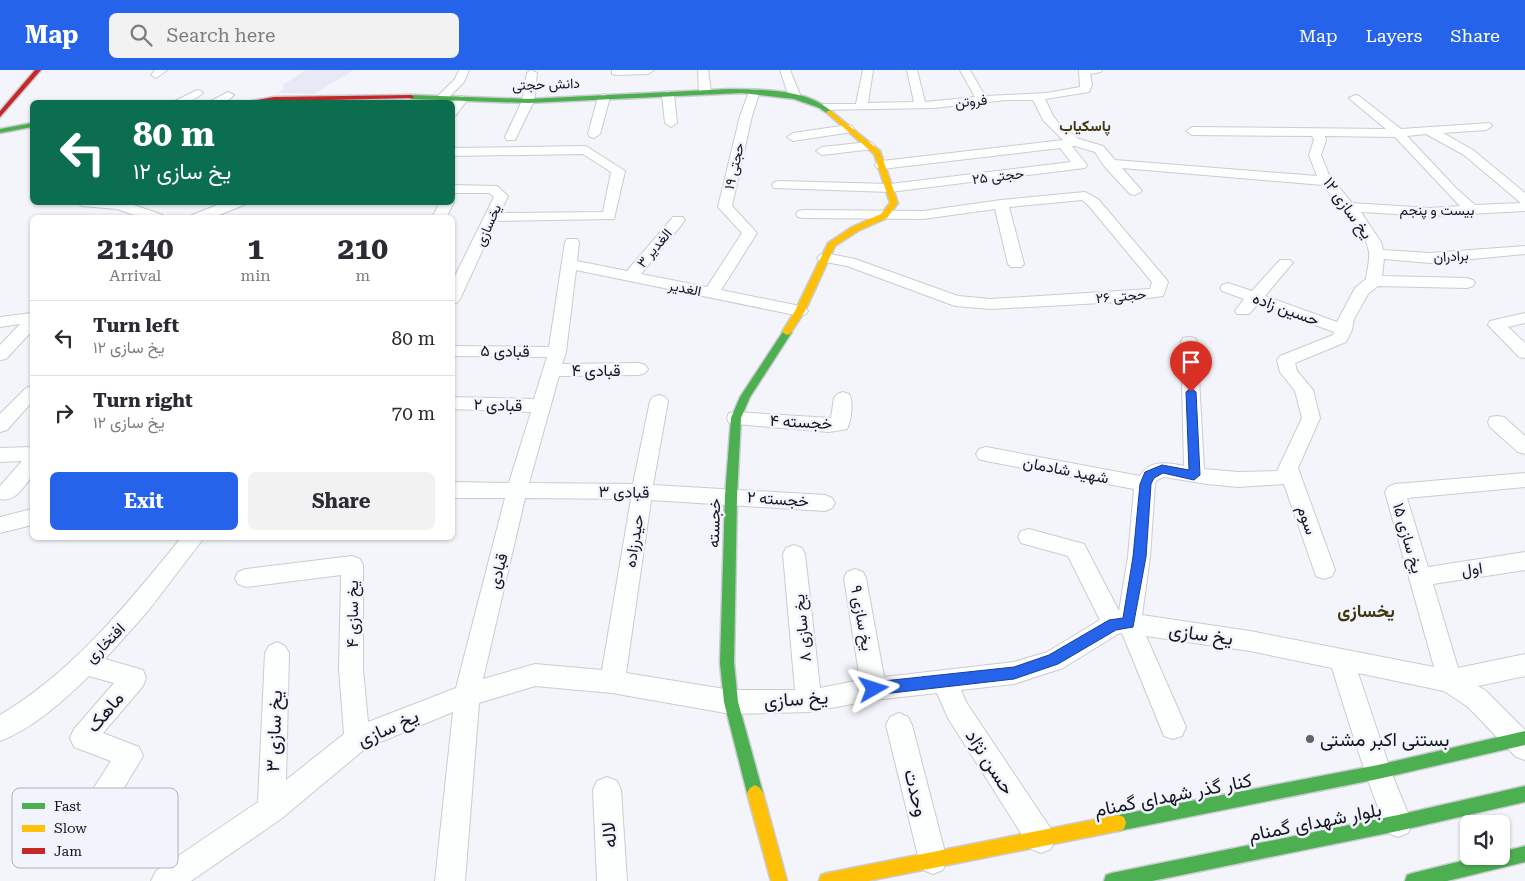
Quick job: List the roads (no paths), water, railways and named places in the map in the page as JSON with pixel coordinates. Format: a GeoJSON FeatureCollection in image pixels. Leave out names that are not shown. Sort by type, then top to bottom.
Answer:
{"type":"FeatureCollection","features":[{"type":"Feature","properties":{"kind":"main road"},"geometry":{"type":"LineString","coordinates":[[0,115],[38,70]]}},
{"type":"Feature","properties":{"kind":"main road","name":"دانش حجتی"},"geometry":{"type":"LineString","coordinates":[[266,100],[413,100],[443,97],[528,100],[604,97],[648,81],[668,94],[754,92],[795,97],[824,108],[877,153],[894,203],[884,216]]}},
{"type":"Feature","properties":{"kind":"main road"},"geometry":{"type":"LineString","coordinates":[[0,131],[30,125]]}},
{"type":"Feature","properties":{"kind":"main road","name":"خجسته"},"geometry":{"type":"LineString","coordinates":[[780,881],[731,702],[727,663],[731,496],[736,418],[745,397],[800,311],[831,245],[855,229],[884,216]]}},
{"type":"Feature","properties":{"kind":"main road","name":"کنار گذر شهدای گمنام"},"geometry":{"type":"LineString","coordinates":[[827,881],[1523,742]]}},
{"type":"Feature","properties":{"kind":"main road","name":"بلوار شهدای گمنام"},"geometry":{"type":"LineString","coordinates":[[1112,881],[1398,823],[1525,794]]}},
{"type":"Feature","properties":{"kind":"main road"},"geometry":{"type":"LineString","coordinates":[[1414,881],[1525,854]]}},
{"type":"Feature","properties":{"kind":"street"},"geometry":{"type":"LineString","coordinates":[[443,97],[460,80],[464,70]]}},
{"type":"Feature","properties":{"kind":"street"},"geometry":{"type":"LineString","coordinates":[[703,70],[705,92]]}},
{"type":"Feature","properties":{"kind":"street"},"geometry":{"type":"LineString","coordinates":[[785,70],[795,97]]}},
{"type":"Feature","properties":{"kind":"street"},"geometry":{"type":"LineString","coordinates":[[861,107],[868,70]]}},
{"type":"Feature","properties":{"kind":"street"},"geometry":{"type":"LineString","coordinates":[[912,70],[920,105]]}},
{"type":"Feature","properties":{"kind":"street"},"geometry":{"type":"LineString","coordinates":[[965,70],[982,100]]}},
{"type":"Feature","properties":{"kind":"street","name":"فروتن"},"geometry":{"type":"LineString","coordinates":[[824,108],[920,105],[1038,96],[1085,90],[1084,71],[1097,70]]}},
{"type":"Feature","properties":{"kind":"street"},"geometry":{"type":"LineString","coordinates":[[616,72],[648,81]]}},
{"type":"Feature","properties":{"kind":"street"},"geometry":{"type":"LineString","coordinates":[[512,137],[528,100],[532,73]]}},
{"type":"Feature","properties":{"kind":"street","name":"حجتی ۱۹"},"geometry":{"type":"LineString","coordinates":[[710,293],[750,233],[725,207],[746,116],[754,92]]}},
{"type":"Feature","properties":{"kind":"street"},"geometry":{"type":"LineString","coordinates":[[183,100],[197,93]]}},
{"type":"Feature","properties":{"kind":"street"},"geometry":{"type":"LineString","coordinates":[[668,94],[671,123]]}},
{"type":"Feature","properties":{"kind":"street"},"geometry":{"type":"LineString","coordinates":[[219,100],[228,95]]}},
{"type":"Feature","properties":{"kind":"street"},"geometry":{"type":"LineString","coordinates":[[1038,96],[1046,118],[1070,143]]}},
{"type":"Feature","properties":{"kind":"street"},"geometry":{"type":"LineString","coordinates":[[594,134],[604,97]]}},
{"type":"Feature","properties":{"kind":"street"},"geometry":{"type":"LineString","coordinates":[[1355,98],[1398,133],[1451,191],[1472,210]]}},
{"type":"Feature","properties":{"kind":"street"},"geometry":{"type":"LineString","coordinates":[[455,108],[462,99]]}},
{"type":"Feature","properties":{"kind":"street"},"geometry":{"type":"LineString","coordinates":[[1192,131],[1398,133],[1486,126]]}},
{"type":"Feature","properties":{"kind":"street"},"geometry":{"type":"LineString","coordinates":[[793,137],[848,129]]}},
{"type":"Feature","properties":{"kind":"street"},"geometry":{"type":"LineString","coordinates":[[1428,131],[1451,139],[1525,200]]}},
{"type":"Feature","properties":{"kind":"street","name":"یخ سازی ۱۲"},"geometry":{"type":"LineString","coordinates":[[1317,132],[1320,140],[1315,155],[1327,181],[1360,219],[1374,242],[1377,254],[1374,281]]}},
{"type":"Feature","properties":{"kind":"street"},"geometry":{"type":"LineString","coordinates":[[882,164],[1070,143],[1094,147],[1134,191]]}},
{"type":"Feature","properties":{"kind":"street","name":"حجتی ۲۵"},"geometry":{"type":"LineString","coordinates":[[890,188],[1080,165],[1070,143]]}},
{"type":"Feature","properties":{"kind":"street"},"geometry":{"type":"LineString","coordinates":[[822,151],[869,146]]}},
{"type":"Feature","properties":{"kind":"street"},"geometry":{"type":"LineString","coordinates":[[455,152],[586,150],[618,171],[609,216],[491,217]]}},
{"type":"Feature","properties":{"kind":"street"},"geometry":{"type":"LineString","coordinates":[[1109,162],[1327,181]]}},
{"type":"Feature","properties":{"kind":"street"},"geometry":{"type":"LineString","coordinates":[[779,185],[890,188]]}},
{"type":"Feature","properties":{"kind":"street","name":"یخسازی"},"geometry":{"type":"LineString","coordinates":[[455,193],[492,190],[501,196],[455,293]]}},
{"type":"Feature","properties":{"kind":"street","name":"حجتی ۲۶"},"geometry":{"type":"LineString","coordinates":[[803,214],[923,215],[1000,204],[1085,196],[1093,202],[1160,282],[1157,293],[1118,298],[991,304],[955,301],[860,265],[825,258]]}},
{"type":"Feature","properties":{"kind":"street"},"geometry":{"type":"LineString","coordinates":[[1000,204],[1016,264]]}},
{"type":"Feature","properties":{"kind":"street"},"geometry":{"type":"LineString","coordinates":[[118,205],[149,215]]}},
{"type":"Feature","properties":{"kind":"street"},"geometry":{"type":"LineString","coordinates":[[204,215],[231,205]]}},
{"type":"Feature","properties":{"kind":"street","name":"بیست و پنجم"},"geometry":{"type":"LineString","coordinates":[[1348,207],[1430,212],[1525,207]]}},
{"type":"Feature","properties":{"kind":"street","name":"الغدیر ۳"},"geometry":{"type":"LineString","coordinates":[[630,277],[678,220]]}},
{"type":"Feature","properties":{"kind":"street","name":"قبادی"},"geometry":{"type":"LineString","coordinates":[[450,881],[467,694],[518,491],[555,361],[572,242]]}},
{"type":"Feature","properties":{"kind":"street","name":"برادران"},"geometry":{"type":"LineString","coordinates":[[1377,254],[1430,258],[1525,250]]}},
{"type":"Feature","properties":{"kind":"street"},"geometry":{"type":"LineString","coordinates":[[1496,252],[1525,265]]}},
{"type":"Feature","properties":{"kind":"street"},"geometry":{"type":"LineString","coordinates":[[1243,311],[1285,263]]}},
{"type":"Feature","properties":{"kind":"street","name":"الغدیر"},"geometry":{"type":"LineString","coordinates":[[569,264],[800,311]]}},
{"type":"Feature","properties":{"kind":"street"},"geometry":{"type":"LineString","coordinates":[[1121,624],[1140,557],[1145,484],[1150,475],[1162,469],[1194,475],[1263,481],[1284,477],[1311,418],[1304,390],[1289,372],[1286,360],[1340,338],[1346,319],[1361,291],[1374,281],[1468,282]]}},
{"type":"Feature","properties":{"kind":"street","name":"حسین زاده"},"geometry":{"type":"LineString","coordinates":[[1228,288],[1344,330]]}},
{"type":"Feature","properties":{"kind":"street"},"geometry":{"type":"LineString","coordinates":[[0,311],[30,307]]}},
{"type":"Feature","properties":{"kind":"street"},"geometry":{"type":"LineString","coordinates":[[0,322],[30,318]]}},
{"type":"Feature","properties":{"kind":"street"},"geometry":{"type":"LineString","coordinates":[[1525,318],[1496,325],[1525,353]]}},
{"type":"Feature","properties":{"kind":"street"},"geometry":{"type":"LineString","coordinates":[[0,355],[30,324]]}},
{"type":"Feature","properties":{"kind":"street"},"geometry":{"type":"LineString","coordinates":[[1189,342],[1194,475]]}},
{"type":"Feature","properties":{"kind":"street","name":"قبادی ۵"},"geometry":{"type":"LineString","coordinates":[[455,351],[555,361]]}},
{"type":"Feature","properties":{"kind":"street","name":"قبادی ۴"},"geometry":{"type":"LineString","coordinates":[[555,361],[639,370]]}},
{"type":"Feature","properties":{"kind":"street"},"geometry":{"type":"LineString","coordinates":[[0,426],[30,394]]}},
{"type":"Feature","properties":{"kind":"street","name":"خجسته ۴"},"geometry":{"type":"LineString","coordinates":[[736,418],[829,425],[840,424],[843,398]]}},
{"type":"Feature","properties":{"kind":"street","name":"حیدرزاده"},"geometry":{"type":"LineString","coordinates":[[612,682],[642,492],[659,401]]}},
{"type":"Feature","properties":{"kind":"street","name":"قبادی ۲"},"geometry":{"type":"LineString","coordinates":[[455,403],[543,406]]}},
{"type":"Feature","properties":{"kind":"street"},"geometry":{"type":"LineString","coordinates":[[1497,422],[1525,447]]}},
{"type":"Feature","properties":{"kind":"street"},"geometry":{"type":"LineString","coordinates":[[0,454],[30,454]]}},
{"type":"Feature","properties":{"kind":"street","name":"شهید شادمان"},"geometry":{"type":"LineString","coordinates":[[986,454],[1145,484]]}},
{"type":"Feature","properties":{"kind":"street"},"geometry":{"type":"LineString","coordinates":[[6,493],[30,465]]}},
{"type":"Feature","properties":{"kind":"street","name":"سوم"},"geometry":{"type":"LineString","coordinates":[[1289,469],[1324,570]]}},
{"type":"Feature","properties":{"kind":"street","name":"یخ سازی ۱۵"},"geometry":{"type":"LineString","coordinates":[[1450,681],[1395,492],[1525,480]]}},
{"type":"Feature","properties":{"kind":"street","name":"قبادی ۳"},"geometry":{"type":"LineString","coordinates":[[455,490],[642,492],[731,496]]}},
{"type":"Feature","properties":{"kind":"street","name":"خجسته ۲"},"geometry":{"type":"LineString","coordinates":[[731,496],[825,502]]}},
{"type":"Feature","properties":{"kind":"street"},"geometry":{"type":"LineString","coordinates":[[0,525],[30,518]]}},
{"type":"Feature","properties":{"kind":"street"},"geometry":{"type":"LineString","coordinates":[[1029,536],[1076,550],[1121,624],[1173,727]]}},
{"type":"Feature","properties":{"kind":"street","name":"افتخاری"},"geometry":{"type":"LineString","coordinates":[[0,729],[42,702],[83,664],[132,615],[191,540]]}},
{"type":"Feature","properties":{"kind":"street","name":"یخ سازی ۸"},"geometry":{"type":"LineString","coordinates":[[794,554],[809,702]]}},
{"type":"Feature","properties":{"kind":"street","name":"اول"},"geometry":{"type":"LineString","coordinates":[[1419,577],[1525,561]]}},
{"type":"Feature","properties":{"kind":"street","name":"یخ سازی ۴"},"geometry":{"type":"LineString","coordinates":[[246,578],[352,565],[351,670],[357,739]]}},
{"type":"Feature","properties":{"kind":"street","name":"یخ سازی ۹"},"geometry":{"type":"LineString","coordinates":[[855,578],[874,689]]}},
{"type":"Feature","properties":{"kind":"street","name":"یخ سازی"},"geometry":{"type":"LineString","coordinates":[[166,881],[271,809],[357,739],[467,694],[535,675],[612,682],[731,702],[809,702],[874,689],[1014,673],[1046,662],[1121,624],[1250,641],[1450,681],[1525,664]]}},
{"type":"Feature","properties":{"kind":"street","name":"یخ سازی ۳"},"geometry":{"type":"LineString","coordinates":[[271,809],[277,652]]}},
{"type":"Feature","properties":{"kind":"street"},"geometry":{"type":"LineString","coordinates":[[1341,658],[1378,772],[1398,823]]}},
{"type":"Feature","properties":{"kind":"street","name":"ماهک"},"geometry":{"type":"LineString","coordinates":[[83,664],[134,678],[83,738],[130,756],[110,788]]}},
{"type":"Feature","properties":{"kind":"street"},"geometry":{"type":"LineString","coordinates":[[1450,681],[1477,699],[1523,742]]}},
{"type":"Feature","properties":{"kind":"street","name":"حسن نژاد"},"geometry":{"type":"LineString","coordinates":[[945,682],[957,710],[1041,838]]}},
{"type":"Feature","properties":{"kind":"street","name":"وحدت"},"geometry":{"type":"LineString","coordinates":[[899,725],[932,860]]}},
{"type":"Feature","properties":{"kind":"street","name":"لاله"},"geometry":{"type":"LineString","coordinates":[[606,790],[612,881]]}},
{"type":"Feature","properties":{"kind":"place","name":"بستنی اکبر مشتی"},"geometry":{"type":"Point","coordinates":[1310,739]}},
{"type":"Feature","properties":{"kind":"district","name":"پاسکیاب"},"geometry":{"type":"Point","coordinates":[1085,126]}},
{"type":"Feature","properties":{"kind":"district","name":"یخسازی"},"geometry":{"type":"Point","coordinates":[1366,610]}}]}
